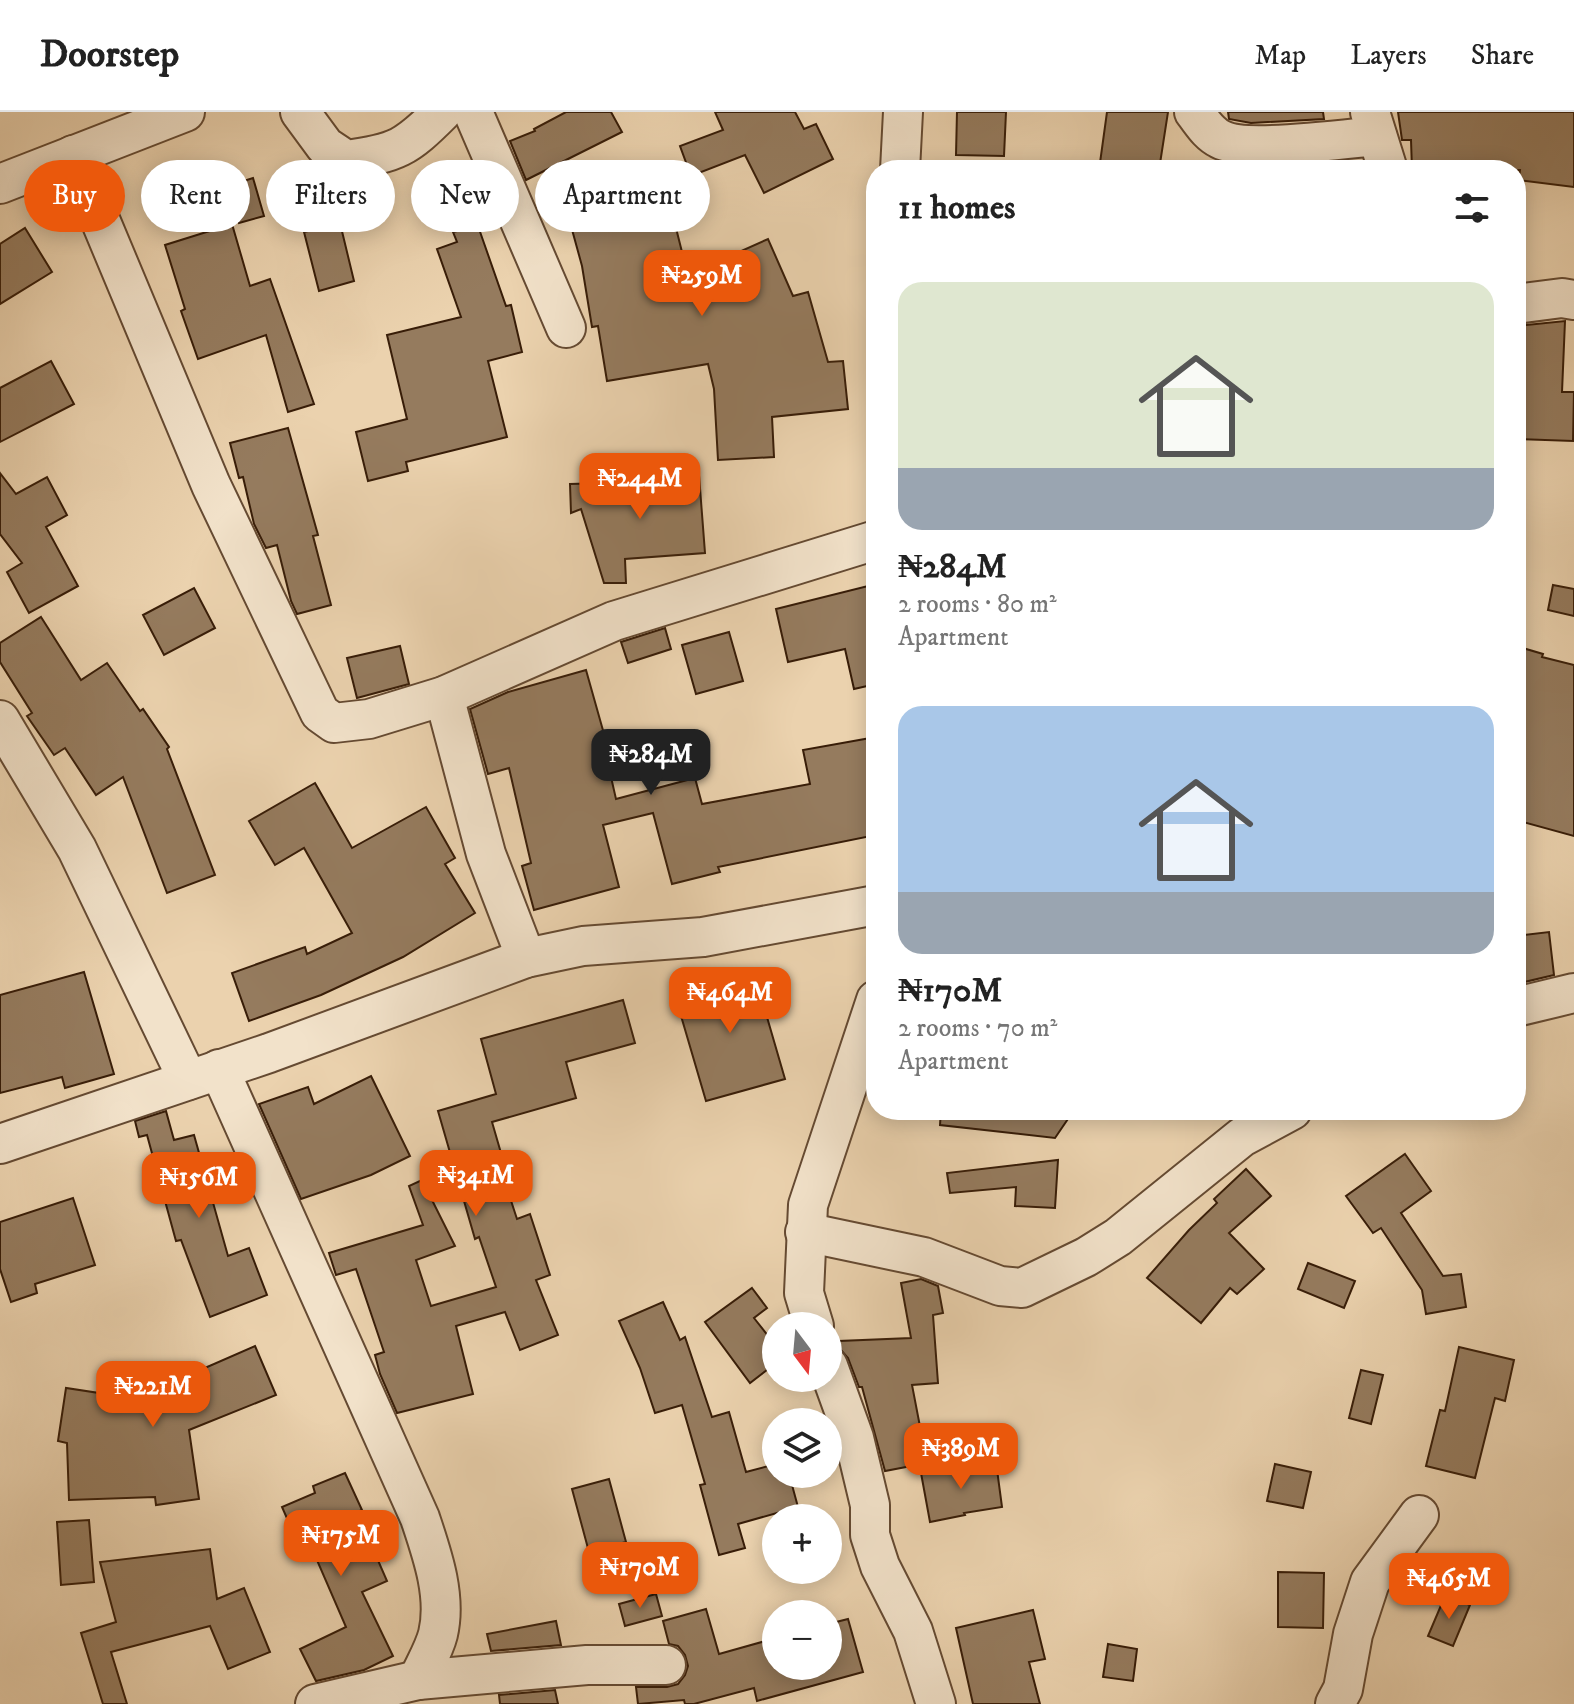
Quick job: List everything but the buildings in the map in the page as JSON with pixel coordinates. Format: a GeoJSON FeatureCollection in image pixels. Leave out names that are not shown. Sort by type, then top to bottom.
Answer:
{"type":"FeatureCollection","features":[{"type":"Feature","properties":{"kind":"street"},"geometry":{"type":"LineString","coordinates":[[0,184],[185,112]]}},
{"type":"Feature","properties":{"kind":"street"},"geometry":{"type":"LineString","coordinates":[[300,112],[325,146],[346,160],[380,156],[411,143],[442,112]]}},
{"type":"Feature","properties":{"kind":"street"},"geometry":{"type":"LineString","coordinates":[[473,112],[566,328]]}},
{"type":"Feature","properties":{"kind":"street"},"geometry":{"type":"LineString","coordinates":[[901,160],[903,112]]}},
{"type":"Feature","properties":{"kind":"street"},"geometry":{"type":"LineString","coordinates":[[1194,112],[1207,130],[1222,141],[1268,145],[1378,139]]}},
{"type":"Feature","properties":{"kind":"street"},"geometry":{"type":"LineString","coordinates":[[73,155],[211,485],[320,713],[334,723],[369,719],[444,696],[614,621],[866,543]]}},
{"type":"Feature","properties":{"kind":"street"},"geometry":{"type":"LineString","coordinates":[[1526,303],[1562,298],[1574,300]]}},
{"type":"Feature","properties":{"kind":"street"},"geometry":{"type":"LineString","coordinates":[[444,696],[486,854],[526,958]]}},
{"type":"Feature","properties":{"kind":"street"},"geometry":{"type":"LineString","coordinates":[[0,720],[77,849],[310,1269],[420,1518],[429,1543],[441,1604],[438,1635],[418,1680]]}},
{"type":"Feature","properties":{"kind":"street"},"geometry":{"type":"LineString","coordinates":[[0,1144],[399,1007],[526,958],[583,946],[703,937],[866,907]]}},
{"type":"Feature","properties":{"kind":"street"},"geometry":{"type":"LineString","coordinates":[[1526,1005],[1574,993]]}},
{"type":"Feature","properties":{"kind":"street"},"geometry":{"type":"LineString","coordinates":[[810,1312],[804,1293],[808,1205],[866,1030]]}},
{"type":"Feature","properties":{"kind":"street"},"geometry":{"type":"LineString","coordinates":[[805,1232],[924,1257],[1000,1286],[1022,1288],[1086,1257],[1118,1237],[1242,1137],[1273,1120]]}},
{"type":"Feature","properties":{"kind":"street"},"geometry":{"type":"LineString","coordinates":[[837,1392],[854,1438],[870,1505],[870,1535],[880,1566],[913,1631],[936,1704]]}},
{"type":"Feature","properties":{"kind":"street"},"geometry":{"type":"LineString","coordinates":[[1335,1704],[1343,1689],[1353,1634],[1370,1582],[1419,1515]]}},
{"type":"Feature","properties":{"kind":"street"},"geometry":{"type":"LineString","coordinates":[[326,1703],[418,1680],[587,1665],[666,1665]]}}]}
